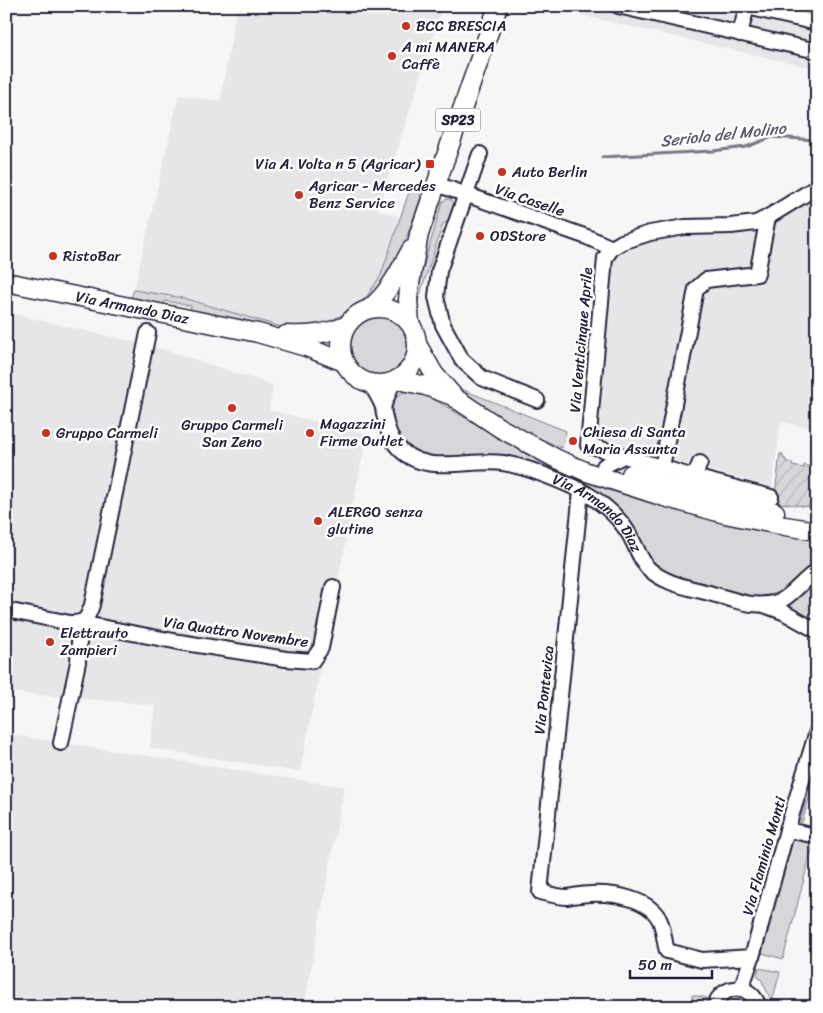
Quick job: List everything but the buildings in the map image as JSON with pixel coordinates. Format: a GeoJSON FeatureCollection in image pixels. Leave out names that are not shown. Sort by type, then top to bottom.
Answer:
{"type":"FeatureCollection","features":[{"type":"Feature","properties":{"kind":"main road","name":"SP23"},"geometry":{"type":"LineString","coordinates":[[410,323],[409,289],[419,234],[498,6]]}},
{"type":"Feature","properties":{"kind":"main road","name":"SP23"},"geometry":{"type":"LineString","coordinates":[[369,309],[378,302],[393,283],[419,234]]}},
{"type":"Feature","properties":{"kind":"main road","name":"Via Armando Diaz"},"geometry":{"type":"LineString","coordinates":[[6,282],[258,333],[306,347],[344,362]]}},
{"type":"Feature","properties":{"kind":"main road"},"geometry":{"type":"LineString","coordinates":[[369,309],[392,309],[405,317],[410,323],[416,334],[418,346],[412,366],[403,376],[396,381],[378,385],[370,384],[356,377],[349,370],[341,353],[342,335],[346,326],[356,315],[369,309]]}},
{"type":"Feature","properties":{"kind":"main road","name":"Via Armando Diaz"},"geometry":{"type":"LineString","coordinates":[[258,333],[300,336],[316,335],[346,326]]}},
{"type":"Feature","properties":{"kind":"main road","name":"Via Armando Diaz"},"geometry":{"type":"LineString","coordinates":[[418,346],[434,374],[455,398]]}},
{"type":"Feature","properties":{"kind":"main road","name":"Via Armando Diaz"},"geometry":{"type":"LineString","coordinates":[[396,381],[426,386],[455,398],[492,423],[555,458],[587,472],[664,497],[733,515],[817,531]]}},
{"type":"Feature","properties":{"kind":"main road","name":"Via Armando Diaz"},"geometry":{"type":"LineString","coordinates":[[532,445],[604,466],[692,485],[785,515],[817,520]]}},
{"type":"Feature","properties":{"kind":"main road","name":"Via Armando Diaz"},"geometry":{"type":"LineString","coordinates":[[664,497],[692,485]]}},
{"type":"Feature","properties":{"kind":"street"},"geometry":{"type":"LineString","coordinates":[[618,6],[817,51]]}},
{"type":"Feature","properties":{"kind":"street"},"geometry":{"type":"LineString","coordinates":[[740,34],[745,7],[817,23]]}},
{"type":"Feature","properties":{"kind":"street"},"geometry":{"type":"LineString","coordinates":[[480,154],[439,271],[436,297],[442,325],[462,360],[482,378],[537,400]]}},
{"type":"Feature","properties":{"kind":"street","name":"Via Caselle"},"geometry":{"type":"LineString","coordinates":[[436,184],[612,248]]}},
{"type":"Feature","properties":{"kind":"street"},"geometry":{"type":"LineString","coordinates":[[612,248],[622,242],[650,233],[685,227],[731,226],[756,223],[768,218],[817,187]]}},
{"type":"Feature","properties":{"kind":"street"},"geometry":{"type":"LineString","coordinates":[[662,467],[696,289],[706,280],[757,274],[768,218]]}},
{"type":"Feature","properties":{"kind":"street","name":"Via Venticinque Aprile"},"geometry":{"type":"LineString","coordinates":[[588,446],[605,258],[612,248]]}},
{"type":"Feature","properties":{"kind":"street"},"geometry":{"type":"LineString","coordinates":[[61,743],[78,662],[80,623],[87,618],[92,605],[148,332]]}},
{"type":"Feature","properties":{"kind":"street"},"geometry":{"type":"LineString","coordinates":[[383,407],[396,381]]}},
{"type":"Feature","properties":{"kind":"street","name":"Via Armando Diaz"},"geometry":{"type":"LineString","coordinates":[[370,384],[383,407],[387,428],[392,440],[401,451],[412,459],[432,464],[504,463],[536,472],[581,491],[618,519],[630,535],[646,566],[659,576],[677,584],[747,603],[784,605],[817,631]]}},
{"type":"Feature","properties":{"kind":"street","name":"Via Armando Diaz"},"geometry":{"type":"LineString","coordinates":[[588,446],[662,467],[692,485],[771,497]]}},
{"type":"Feature","properties":{"kind":"street"},"geometry":{"type":"LineString","coordinates":[[604,466],[624,456]]}},
{"type":"Feature","properties":{"kind":"street"},"geometry":{"type":"LineString","coordinates":[[692,485],[700,463]]}},
{"type":"Feature","properties":{"kind":"street","name":"Via Pontevica"},"geometry":{"type":"LineString","coordinates":[[581,491],[540,892],[567,897],[592,894],[635,900],[647,905],[660,921],[667,951],[702,960],[752,957]]}},
{"type":"Feature","properties":{"kind":"street"},"geometry":{"type":"LineString","coordinates":[[784,605],[809,577],[817,571]]}},
{"type":"Feature","properties":{"kind":"street","name":"Via Quattro Novembre"},"geometry":{"type":"LineString","coordinates":[[6,610],[70,624],[80,623],[110,630],[286,659],[312,661],[321,648],[333,587]]}},
{"type":"Feature","properties":{"kind":"street","name":"Via Flaminio Monti"},"geometry":{"type":"LineString","coordinates":[[741,989],[752,957],[817,731]]}},
{"type":"Feature","properties":{"kind":"street"},"geometry":{"type":"LineString","coordinates":[[787,830],[817,836]]}},
{"type":"Feature","properties":{"kind":"street"},"geometry":{"type":"LineString","coordinates":[[714,1007],[717,999],[722,994],[734,988],[752,994],[759,1007]]}},
{"type":"Feature","properties":{"kind":"shaded area"},"geometry":{"type":"Polygon","coordinates":[[[237,6],[443,6],[378,210],[401,217],[381,275],[367,296],[354,309],[322,325],[285,328],[183,298],[134,290],[179,95],[220,101],[237,6]]]}},
{"type":"Feature","properties":{"kind":"shaded area"},"geometry":{"type":"Polygon","coordinates":[[[550,6],[817,6],[817,69],[549,8],[550,6]]]}},
{"type":"Feature","properties":{"kind":"shaded area"},"geometry":{"type":"Polygon","coordinates":[[[411,190],[419,191],[421,197],[404,244],[388,276],[370,302],[353,311],[333,326],[274,330],[190,314],[191,306],[165,301],[164,305],[134,302],[131,298],[134,290],[183,298],[285,328],[322,325],[354,309],[367,296],[381,275],[411,190]]]}},
{"type":"Feature","properties":{"kind":"shaded area"},"geometry":{"type":"Polygon","coordinates":[[[817,194],[817,429],[781,422],[772,487],[620,446],[589,441],[609,260],[647,242],[701,234],[747,232],[817,194]]]}},
{"type":"Feature","properties":{"kind":"shaded area"},"geometry":{"type":"Polygon","coordinates":[[[447,199],[456,205],[454,218],[443,224],[416,304],[420,278],[442,203],[447,199]]]}},
{"type":"Feature","properties":{"kind":"shaded area"},"geometry":{"type":"Polygon","coordinates":[[[6,312],[159,348],[273,385],[269,410],[367,434],[300,772],[150,748],[155,705],[6,692],[6,312]]]}},
{"type":"Feature","properties":{"kind":"shaded area"},"geometry":{"type":"Polygon","coordinates":[[[373,316],[385,316],[396,321],[404,329],[409,340],[407,358],[396,371],[385,376],[373,376],[362,371],[354,363],[349,352],[349,340],[354,329],[362,321],[373,316]]]}},
{"type":"Feature","properties":{"kind":"shaded area"},"geometry":{"type":"Polygon","coordinates":[[[461,389],[566,431],[562,448],[510,423],[461,389]]]}},
{"type":"Feature","properties":{"kind":"shaded area"},"geometry":{"type":"Polygon","coordinates":[[[407,391],[430,397],[541,463],[611,491],[736,525],[817,540],[817,566],[778,597],[757,598],[732,594],[670,576],[649,560],[634,531],[544,472],[415,455],[399,439],[393,417],[392,406],[394,400],[399,394],[407,391]]]}},
{"type":"Feature","properties":{"kind":"shaded area"},"geometry":{"type":"Polygon","coordinates":[[[780,454],[783,454],[783,458],[786,459],[785,461],[792,463],[792,466],[804,468],[804,465],[817,470],[817,508],[774,502],[780,454]]]}},
{"type":"Feature","properties":{"kind":"shaded area"},"geometry":{"type":"Polygon","coordinates":[[[817,583],[817,621],[786,607],[817,583]]]}},
{"type":"Feature","properties":{"kind":"shaded area"},"geometry":{"type":"Polygon","coordinates":[[[6,734],[344,787],[304,1007],[6,1007],[6,734]]]}},
{"type":"Feature","properties":{"kind":"shaded area"},"geometry":{"type":"Polygon","coordinates":[[[817,761],[817,769],[802,823],[800,822],[817,761]]]}},
{"type":"Feature","properties":{"kind":"shaded area"},"geometry":{"type":"Polygon","coordinates":[[[796,839],[815,843],[783,959],[762,953],[792,841],[796,839]]]}},
{"type":"Feature","properties":{"kind":"shaded area"},"geometry":{"type":"Polygon","coordinates":[[[759,968],[780,972],[772,1002],[757,975],[759,968]]]}},
{"type":"Feature","properties":{"kind":"shaded area"},"geometry":{"type":"Polygon","coordinates":[[[692,995],[707,998],[703,1007],[698,1007],[692,1001],[692,995]]]}},
{"type":"Feature","properties":{"kind":"shaded area"},"geometry":{"type":"Polygon","coordinates":[[[733,996],[744,999],[751,1007],[721,1007],[725,1000],[733,996]]]}},
{"type":"Feature","properties":{"kind":"waterway","name":"Seriola del Molino"},"geometry":{"type":"LineString","coordinates":[[602,157],[713,151],[746,147],[772,137],[817,140]]}},
{"type":"Feature","properties":{"kind":"place","name":"BCC BRESCIA"},"geometry":{"type":"Point","coordinates":[406,26]}},
{"type":"Feature","properties":{"kind":"place","name":"A mi MANERA Caffè"},"geometry":{"type":"Point","coordinates":[392,56]}},
{"type":"Feature","properties":{"kind":"place","name":"Via A. Volta n 5 (Agricar)"},"geometry":{"type":"Point","coordinates":[430,164]}},
{"type":"Feature","properties":{"kind":"place","name":"Auto Berlin"},"geometry":{"type":"Point","coordinates":[502,172]}},
{"type":"Feature","properties":{"kind":"place","name":"Agricar - Mercedes Benz Service"},"geometry":{"type":"Point","coordinates":[299,195]}},
{"type":"Feature","properties":{"kind":"place","name":"ODStore"},"geometry":{"type":"Point","coordinates":[480,236]}},
{"type":"Feature","properties":{"kind":"place","name":"RistoBar"},"geometry":{"type":"Point","coordinates":[53,256]}},
{"type":"Feature","properties":{"kind":"place","name":"Gruppo Carmeli San Zeno"},"geometry":{"type":"Point","coordinates":[232,408]}},
{"type":"Feature","properties":{"kind":"place","name":"Gruppo Carmeli"},"geometry":{"type":"Point","coordinates":[46,433]}},
{"type":"Feature","properties":{"kind":"place","name":"Magazzini Firme Outlet"},"geometry":{"type":"Point","coordinates":[310,433]}},
{"type":"Feature","properties":{"kind":"place","name":"Chiesa di Santa Maria Assunta"},"geometry":{"type":"Point","coordinates":[573,441]}},
{"type":"Feature","properties":{"kind":"place","name":"ALERGO senza glutine"},"geometry":{"type":"Point","coordinates":[318,521]}},
{"type":"Feature","properties":{"kind":"place","name":"Elettrauto Zampieri"},"geometry":{"type":"Point","coordinates":[50,642]}}]}
